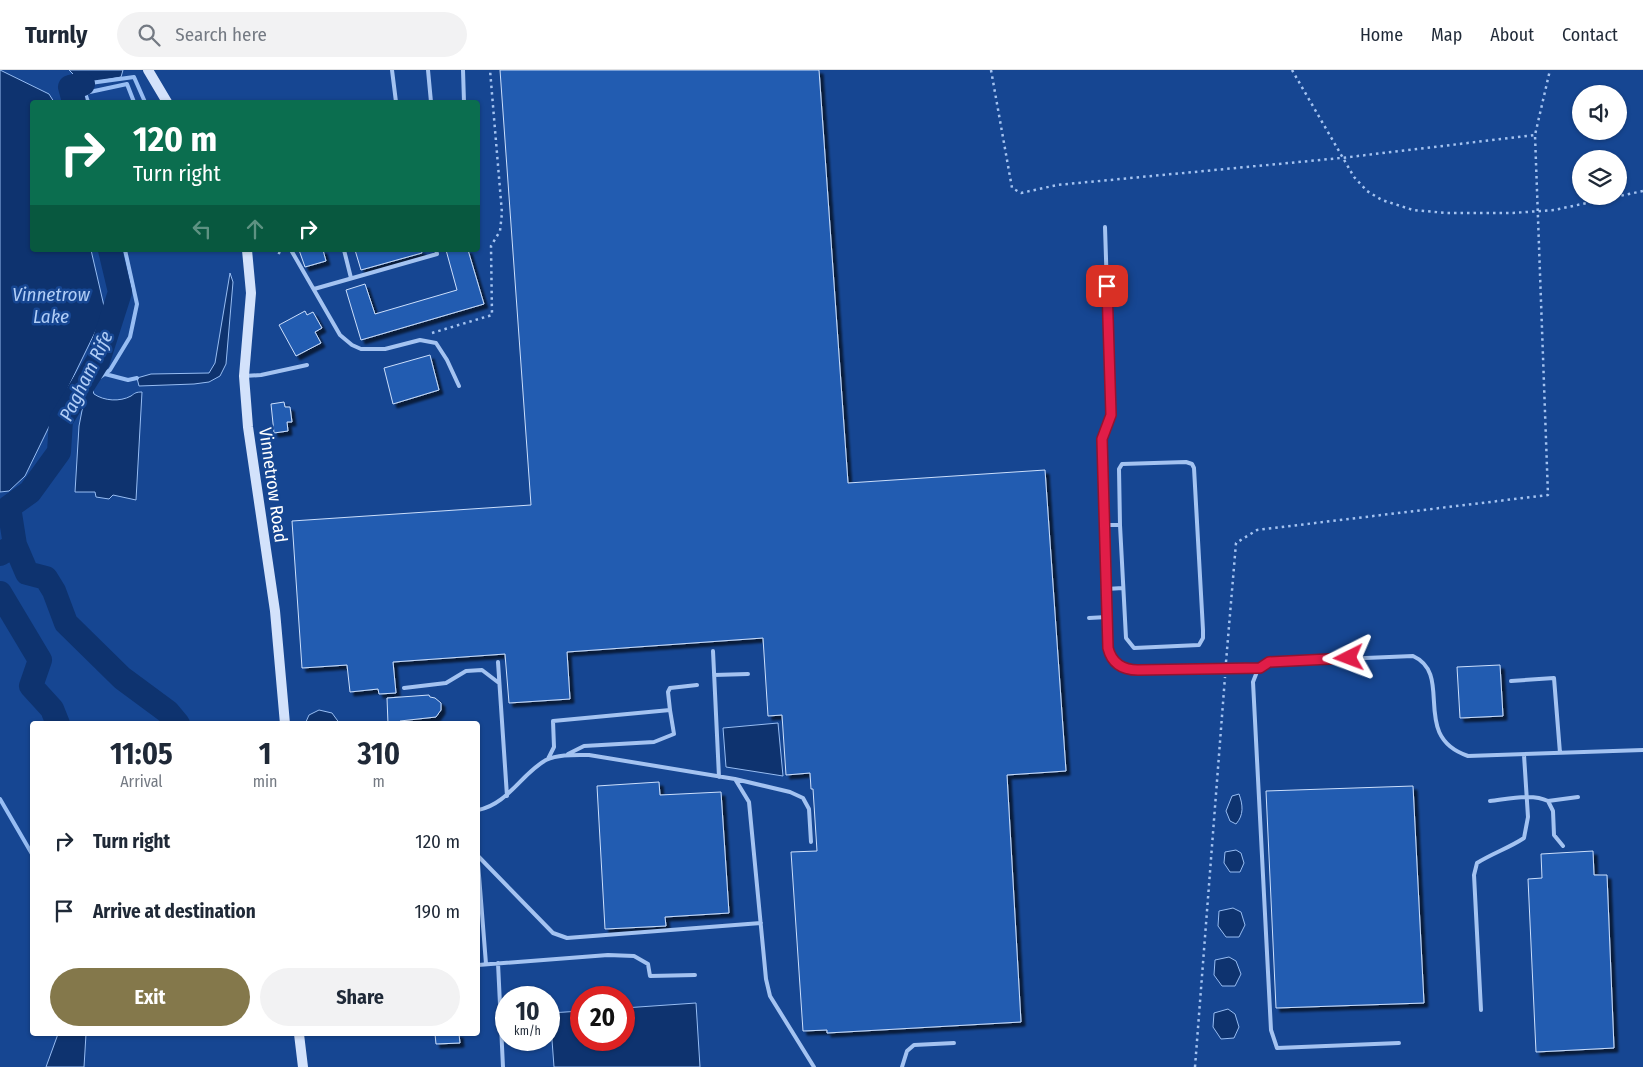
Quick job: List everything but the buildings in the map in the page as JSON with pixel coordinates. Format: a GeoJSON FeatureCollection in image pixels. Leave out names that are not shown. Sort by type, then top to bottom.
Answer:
{"type":"FeatureCollection","features":[{"type":"Feature","properties":{"kind":"street"},"geometry":{"type":"LineString","coordinates":[[148,70],[166,100]]}},
{"type":"Feature","properties":{"kind":"street","name":"Vinnetrow Road"},"geometry":{"type":"LineString","coordinates":[[247,252],[251,293],[244,376],[248,427],[277,629],[286,721]]}},
{"type":"Feature","properties":{"kind":"street"},"geometry":{"type":"LineString","coordinates":[[299,1036],[304,1067]]}},
{"type":"Feature","properties":{"kind":"lane"},"geometry":{"type":"LineString","coordinates":[[392,70],[396,100]]}},
{"type":"Feature","properties":{"kind":"lane"},"geometry":{"type":"LineString","coordinates":[[428,70],[431,100]]}},
{"type":"Feature","properties":{"kind":"lane"},"geometry":{"type":"LineString","coordinates":[[463,70],[464,100]]}},
{"type":"Feature","properties":{"kind":"lane"},"geometry":{"type":"LineString","coordinates":[[1105,227],[1111,415],[1102,439],[1109,654],[1115,663],[1124,668],[1260,668]]}},
{"type":"Feature","properties":{"kind":"lane"},"geometry":{"type":"LineString","coordinates":[[292,252],[340,335],[352,345],[373,350],[420,340],[436,343],[448,360],[458,386]]}},
{"type":"Feature","properties":{"kind":"lane"},"geometry":{"type":"LineString","coordinates":[[344,252],[351,278]]}},
{"type":"Feature","properties":{"kind":"lane"},"geometry":{"type":"LineString","coordinates":[[314,288],[437,254],[436,252]]}},
{"type":"Feature","properties":{"kind":"lane"},"geometry":{"type":"LineString","coordinates":[[244,376],[261,375],[307,365]]}},
{"type":"Feature","properties":{"kind":"lane"},"geometry":{"type":"LineString","coordinates":[[1186,462],[1192,464],[1195,491],[1201,642],[1194,646],[1131,646],[1126,638],[1120,525],[1119,469],[1122,464],[1186,462]]}},
{"type":"Feature","properties":{"kind":"lane"},"geometry":{"type":"LineString","coordinates":[[1104,525],[1120,525]]}},
{"type":"Feature","properties":{"kind":"lane"},"geometry":{"type":"LineString","coordinates":[[1106,589],[1123,588]]}},
{"type":"Feature","properties":{"kind":"lane"},"geometry":{"type":"LineString","coordinates":[[1088,618],[1107,617]]}},
{"type":"Feature","properties":{"kind":"lane"},"geometry":{"type":"LineString","coordinates":[[713,651],[719,777]]}},
{"type":"Feature","properties":{"kind":"lane"},"geometry":{"type":"LineString","coordinates":[[1399,1043],[1277,1048],[1271,1030],[1253,682],[1260,668],[1269,662],[1413,656],[1423,660],[1431,671],[1437,728],[1446,743],[1454,751],[1468,756],[1643,750]]}},
{"type":"Feature","properties":{"kind":"lane"},"geometry":{"type":"LineString","coordinates":[[498,662],[507,796]]}},
{"type":"Feature","properties":{"kind":"lane"},"geometry":{"type":"LineString","coordinates":[[404,688],[446,683],[466,671],[482,670],[499,682]]}},
{"type":"Feature","properties":{"kind":"lane"},"geometry":{"type":"LineString","coordinates":[[714,675],[748,674]]}},
{"type":"Feature","properties":{"kind":"lane"},"geometry":{"type":"LineString","coordinates":[[1512,681],[1554,678],[1560,754]]}},
{"type":"Feature","properties":{"kind":"lane"},"geometry":{"type":"LineString","coordinates":[[566,755],[584,746],[654,742],[674,734],[668,692],[670,688],[697,685]]}},
{"type":"Feature","properties":{"kind":"lane"},"geometry":{"type":"LineString","coordinates":[[548,759],[554,747],[553,721],[670,710]]}},
{"type":"Feature","properties":{"kind":"lane"},"geometry":{"type":"LineString","coordinates":[[480,809],[507,796],[534,769],[548,759],[566,755],[589,755],[735,779],[790,792],[803,798],[808,809],[811,842]]}},
{"type":"Feature","properties":{"kind":"lane"},"geometry":{"type":"LineString","coordinates":[[1481,1010],[1474,875],[1477,862],[1507,849],[1524,838],[1528,817],[1524,755]]}},
{"type":"Feature","properties":{"kind":"lane"},"geometry":{"type":"LineString","coordinates":[[735,779],[749,802],[766,979],[770,996],[814,1067]]}},
{"type":"Feature","properties":{"kind":"lane"},"geometry":{"type":"LineString","coordinates":[[1490,801],[1527,798],[1542,798],[1548,801],[1578,797]]}},
{"type":"Feature","properties":{"kind":"lane"},"geometry":{"type":"LineString","coordinates":[[1548,801],[1552,811],[1554,835],[1563,846]]}},
{"type":"Feature","properties":{"kind":"lane"},"geometry":{"type":"LineString","coordinates":[[480,858],[553,932],[567,938],[761,923]]}},
{"type":"Feature","properties":{"kind":"lane"},"geometry":{"type":"LineString","coordinates":[[480,888],[486,964]]}},
{"type":"Feature","properties":{"kind":"lane"},"geometry":{"type":"LineString","coordinates":[[480,964],[634,956],[648,964],[650,976],[695,975]]}},
{"type":"Feature","properties":{"kind":"lane"},"geometry":{"type":"LineString","coordinates":[[498,963],[503,1067]]}},
{"type":"Feature","properties":{"kind":"lane"},"geometry":{"type":"LineString","coordinates":[[902,1067],[907,1051],[914,1045],[954,1043]]}},
{"type":"Feature","properties":{"kind":"path"},"geometry":{"type":"LineString","coordinates":[[991,70],[1012,188],[1021,192],[1057,185],[1341,158],[1535,135]]}},
{"type":"Feature","properties":{"kind":"path"},"geometry":{"type":"LineString","coordinates":[[1292,70],[1341,158],[1366,191],[1396,206],[1447,213],[1538,211],[1643,191]]}},
{"type":"Feature","properties":{"kind":"path"},"geometry":{"type":"LineString","coordinates":[[1195,1067],[1236,543],[1256,530],[1548,495],[1535,135],[1550,70]]}},
{"type":"Feature","properties":{"kind":"water","name":"Vinnetrow Lake"},"geometry":{"type":"Polygon","coordinates":[[[0,70],[49,94],[53,100],[30,100],[30,252],[91,252],[104,306],[103,316],[25,476],[9,491],[0,492],[0,70]]]}},
{"type":"Feature","properties":{"kind":"water"},"geometry":{"type":"Polygon","coordinates":[[[69,70],[123,70],[121,77],[83,84],[69,70]]]}},
{"type":"Feature","properties":{"kind":"water"},"geometry":{"type":"Polygon","coordinates":[[[230,273],[233,282],[226,364],[220,376],[209,382],[194,384],[139,386],[137,378],[151,374],[209,373],[215,363],[230,273]]]}},
{"type":"Feature","properties":{"kind":"water"},"geometry":{"type":"Polygon","coordinates":[[[85,380],[91,385],[94,394],[107,399],[122,399],[142,392],[136,500],[113,495],[109,499],[96,497],[95,492],[75,492],[79,426],[85,395],[77,394],[85,380]]]}},
{"type":"Feature","properties":{"kind":"water"},"geometry":{"type":"Polygon","coordinates":[[[319,710],[332,713],[338,721],[306,721],[309,715],[319,710]]]}},
{"type":"Feature","properties":{"kind":"water"},"geometry":{"type":"Polygon","coordinates":[[[778,723],[783,776],[726,767],[723,728],[778,723]]]}},
{"type":"Feature","properties":{"kind":"water"},"geometry":{"type":"Polygon","coordinates":[[[1239,794],[1242,810],[1236,824],[1230,821],[1226,811],[1232,796],[1239,794]]]}},
{"type":"Feature","properties":{"kind":"water"},"geometry":{"type":"Polygon","coordinates":[[[1236,850],[1241,853],[1244,863],[1240,872],[1230,872],[1224,863],[1225,852],[1236,850]]]}},
{"type":"Feature","properties":{"kind":"water"},"geometry":{"type":"Polygon","coordinates":[[[1233,908],[1241,912],[1245,925],[1239,937],[1226,937],[1218,926],[1219,911],[1233,908]]]}},
{"type":"Feature","properties":{"kind":"water"},"geometry":{"type":"Polygon","coordinates":[[[1229,957],[1236,961],[1241,974],[1235,986],[1222,986],[1214,975],[1215,960],[1229,957]]]}},
{"type":"Feature","properties":{"kind":"water"},"geometry":{"type":"Polygon","coordinates":[[[696,1003],[700,1067],[554,1067],[553,1051],[560,1051],[560,1012],[570,1012],[570,1051],[635,1051],[635,1007],[696,1003]]]}},
{"type":"Feature","properties":{"kind":"water"},"geometry":{"type":"Polygon","coordinates":[[[1228,1009],[1235,1014],[1239,1027],[1234,1038],[1221,1039],[1213,1027],[1214,1013],[1228,1009]]]}},
{"type":"Feature","properties":{"kind":"water"},"geometry":{"type":"Polygon","coordinates":[[[57,1036],[86,1036],[84,1067],[46,1067],[57,1036]]]}},
{"type":"Feature","properties":{"kind":"waterway"},"geometry":{"type":"LineString","coordinates":[[83,84],[134,77],[144,100]]}},
{"type":"Feature","properties":{"kind":"waterway","name":"Pagham Rife"},"geometry":{"type":"LineString","coordinates":[[73,100],[70,87],[83,84]]}},
{"type":"Feature","properties":{"kind":"waterway"},"geometry":{"type":"LineString","coordinates":[[87,100],[85,93],[127,84],[133,100]]}},
{"type":"Feature","properties":{"kind":"waterway","name":"Pagham Rife"},"geometry":{"type":"LineString","coordinates":[[0,554],[15,545],[9,507],[30,492],[59,452],[61,420],[98,361],[120,292],[110,252]]}},
{"type":"Feature","properties":{"kind":"waterway"},"geometry":{"type":"LineString","coordinates":[[85,380],[100,377],[110,370],[130,337],[137,304],[125,252]]}},
{"type":"Feature","properties":{"kind":"waterway"},"geometry":{"type":"LineString","coordinates":[[105,374],[128,380],[137,378]]}},
{"type":"Feature","properties":{"kind":"waterway","name":"Pagham Rife"},"geometry":{"type":"LineString","coordinates":[[15,545],[27,573],[46,578],[54,591],[66,623],[122,678],[168,712],[176,721]]}},
{"type":"Feature","properties":{"kind":"waterway","name":"Pagham Rife"},"geometry":{"type":"LineString","coordinates":[[0,593],[40,660],[31,686],[52,709],[57,721]]}},
{"type":"Feature","properties":{"kind":"waterway"},"geometry":{"type":"LineString","coordinates":[[0,799],[30,851]]}},
{"type":"Feature","properties":{"kind":"route"},"geometry":{"type":"LineString","coordinates":[[1107,286],[1111,415],[1102,439],[1109,654],[1115,663],[1129,670],[1260,668],[1269,662],[1349,658]]}}]}
